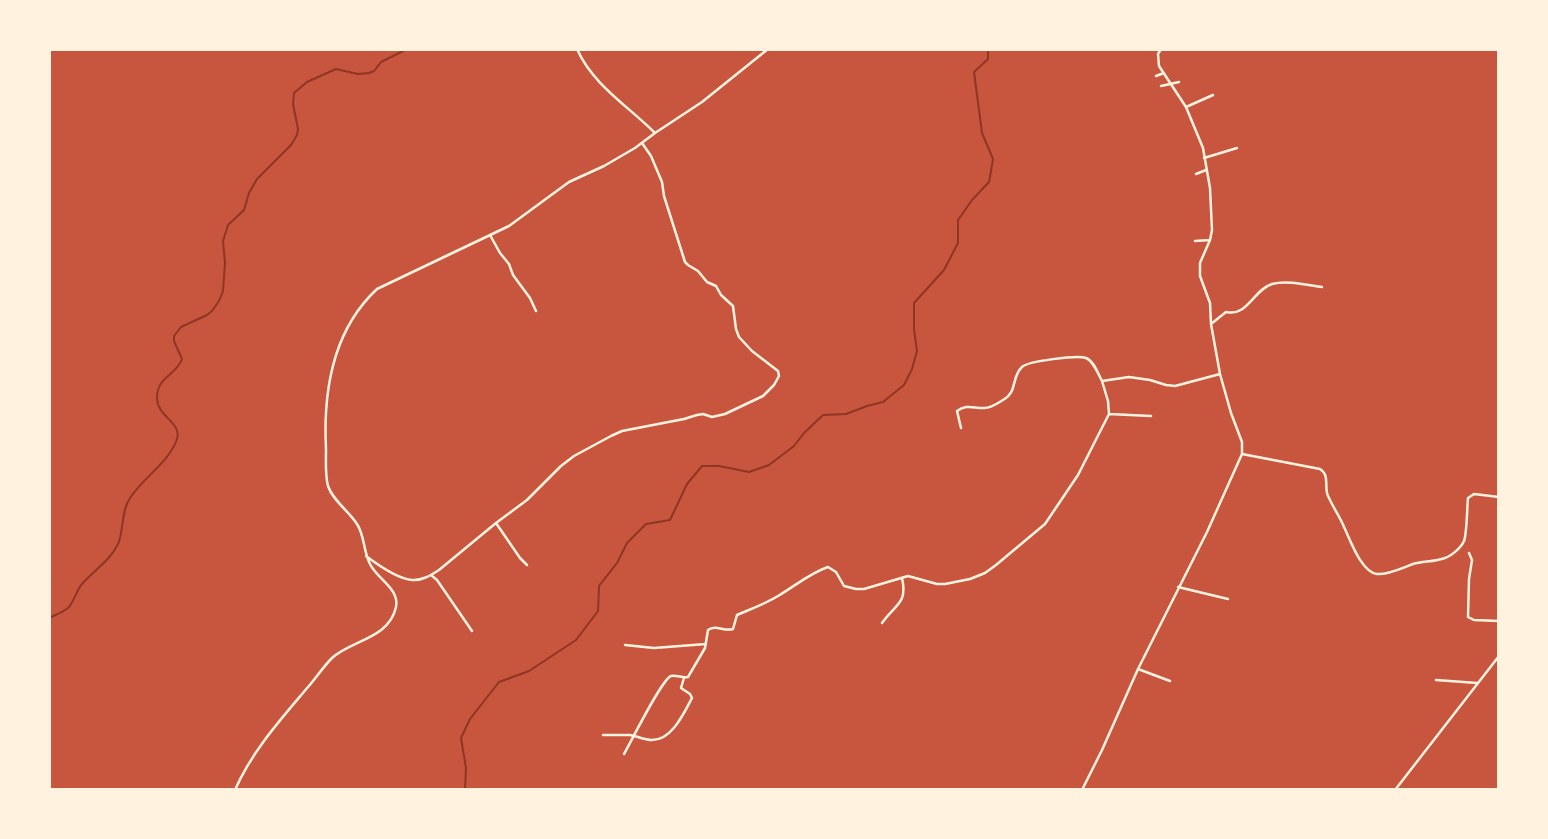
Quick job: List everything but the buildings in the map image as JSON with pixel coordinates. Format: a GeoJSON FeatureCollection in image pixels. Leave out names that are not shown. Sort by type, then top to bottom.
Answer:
{"type":"FeatureCollection","features":[{"type":"Feature","properties":{"kind":"street"},"geometry":{"type":"LineString","coordinates":[[577,49],[586,66],[611,94],[655,133]]}},
{"type":"Feature","properties":{"kind":"street"},"geometry":{"type":"LineString","coordinates":[[234,790],[277,722],[331,659],[342,650],[370,638],[384,627],[395,611],[397,603],[393,592],[376,573],[366,556],[358,525],[329,489],[327,475],[325,403],[333,363],[354,314],[377,289],[514,223],[569,182],[621,157],[702,102],[768,49]]}},
{"type":"Feature","properties":{"kind":"street"},"geometry":{"type":"LineString","coordinates":[[1082,790],[1242,454],[1242,442],[1220,374],[1210,303],[1199,269],[1210,240],[1211,200],[1204,158],[1186,107],[1157,60],[1161,49]]}},
{"type":"Feature","properties":{"kind":"street"},"geometry":{"type":"LineString","coordinates":[[1156,76],[1164,73]]}},
{"type":"Feature","properties":{"kind":"street"},"geometry":{"type":"LineString","coordinates":[[1161,86],[1179,82]]}},
{"type":"Feature","properties":{"kind":"street"},"geometry":{"type":"LineString","coordinates":[[1186,107],[1213,95]]}},
{"type":"Feature","properties":{"kind":"street"},"geometry":{"type":"LineString","coordinates":[[366,556],[383,568],[409,580],[415,581],[431,575],[527,500],[568,461],[603,440],[622,431],[697,415],[712,417],[725,414],[763,396],[774,385],[778,373],[776,368],[752,351],[739,337],[731,304],[716,286],[707,282],[685,262],[662,182],[642,143]]}},
{"type":"Feature","properties":{"kind":"street"},"geometry":{"type":"LineString","coordinates":[[1204,158],[1237,148]]}},
{"type":"Feature","properties":{"kind":"street"},"geometry":{"type":"LineString","coordinates":[[1196,174],[1206,170]]}},
{"type":"Feature","properties":{"kind":"street"},"geometry":{"type":"LineString","coordinates":[[490,235],[536,311]]}},
{"type":"Feature","properties":{"kind":"street"},"geometry":{"type":"LineString","coordinates":[[1195,241],[1210,240]]}},
{"type":"Feature","properties":{"kind":"street"},"geometry":{"type":"LineString","coordinates":[[1211,324],[1226,312],[1242,310],[1264,287],[1284,283],[1322,287]]}},
{"type":"Feature","properties":{"kind":"street"},"geometry":{"type":"LineString","coordinates":[[624,754],[667,678],[688,677],[705,648],[709,628],[731,630],[738,614],[754,609],[825,568],[834,571],[844,586],[864,589],[912,576],[945,584],[985,573],[996,565],[1028,539],[1050,516],[1078,475],[1109,414],[1108,401],[1102,381],[1091,361],[1085,357],[1069,356],[1027,364],[1019,370],[1013,391],[988,408],[962,407],[957,411],[961,428]]}},
{"type":"Feature","properties":{"kind":"street"},"geometry":{"type":"LineString","coordinates":[[1102,381],[1129,377],[1175,386],[1220,374]]}},
{"type":"Feature","properties":{"kind":"street"},"geometry":{"type":"LineString","coordinates":[[1109,414],[1150,416]]}},
{"type":"Feature","properties":{"kind":"street"},"geometry":{"type":"LineString","coordinates":[[1242,454],[1324,472],[1328,496],[1338,511],[1358,556],[1372,573],[1378,574],[1416,563],[1448,558],[1464,541],[1468,498],[1474,494],[1499,497]]}},
{"type":"Feature","properties":{"kind":"street"},"geometry":{"type":"LineString","coordinates":[[496,523],[527,565]]}},
{"type":"Feature","properties":{"kind":"street"},"geometry":{"type":"LineString","coordinates":[[1469,553],[1472,560],[1468,617],[1499,621]]}},
{"type":"Feature","properties":{"kind":"street"},"geometry":{"type":"LineString","coordinates":[[431,575],[438,580],[472,631]]}},
{"type":"Feature","properties":{"kind":"street"},"geometry":{"type":"LineString","coordinates":[[882,623],[902,599],[902,578]]}},
{"type":"Feature","properties":{"kind":"street"},"geometry":{"type":"LineString","coordinates":[[1178,587],[1228,599]]}},
{"type":"Feature","properties":{"kind":"street"},"geometry":{"type":"LineString","coordinates":[[625,645],[654,648],[706,644]]}},
{"type":"Feature","properties":{"kind":"street"},"geometry":{"type":"LineString","coordinates":[[1395,790],[1499,656]]}},
{"type":"Feature","properties":{"kind":"street"},"geometry":{"type":"LineString","coordinates":[[1138,669],[1170,681]]}},
{"type":"Feature","properties":{"kind":"street"},"geometry":{"type":"LineString","coordinates":[[603,735],[654,740],[670,732],[692,698],[681,688],[684,678]]}},
{"type":"Feature","properties":{"kind":"street"},"geometry":{"type":"LineString","coordinates":[[1436,680],[1477,682]]}},
{"type":"Feature","properties":{"kind":"waterway"},"geometry":{"type":"LineString","coordinates":[[49,618],[68,608],[82,584],[115,550],[130,498],[174,447],[178,433],[161,410],[157,398],[163,380],[176,369],[182,359],[174,336],[181,327],[207,315],[219,301],[223,291],[225,263],[223,241],[228,225],[244,210],[257,179],[291,145],[297,135],[294,93],[307,82],[336,69],[358,74],[369,73],[381,62],[407,49]]}},
{"type":"Feature","properties":{"kind":"waterway"},"geometry":{"type":"LineString","coordinates":[[465,790],[466,768],[461,738],[470,719],[499,682],[529,671],[576,640],[598,611],[599,586],[617,563],[627,543],[646,524],[670,520],[687,484],[702,466],[719,466],[749,472],[769,465],[794,446],[823,415],[846,414],[883,402],[904,385],[917,351],[914,303],[944,270],[958,243],[958,220],[989,182],[993,159],[982,133],[974,72],[988,59],[988,49]]}}]}
